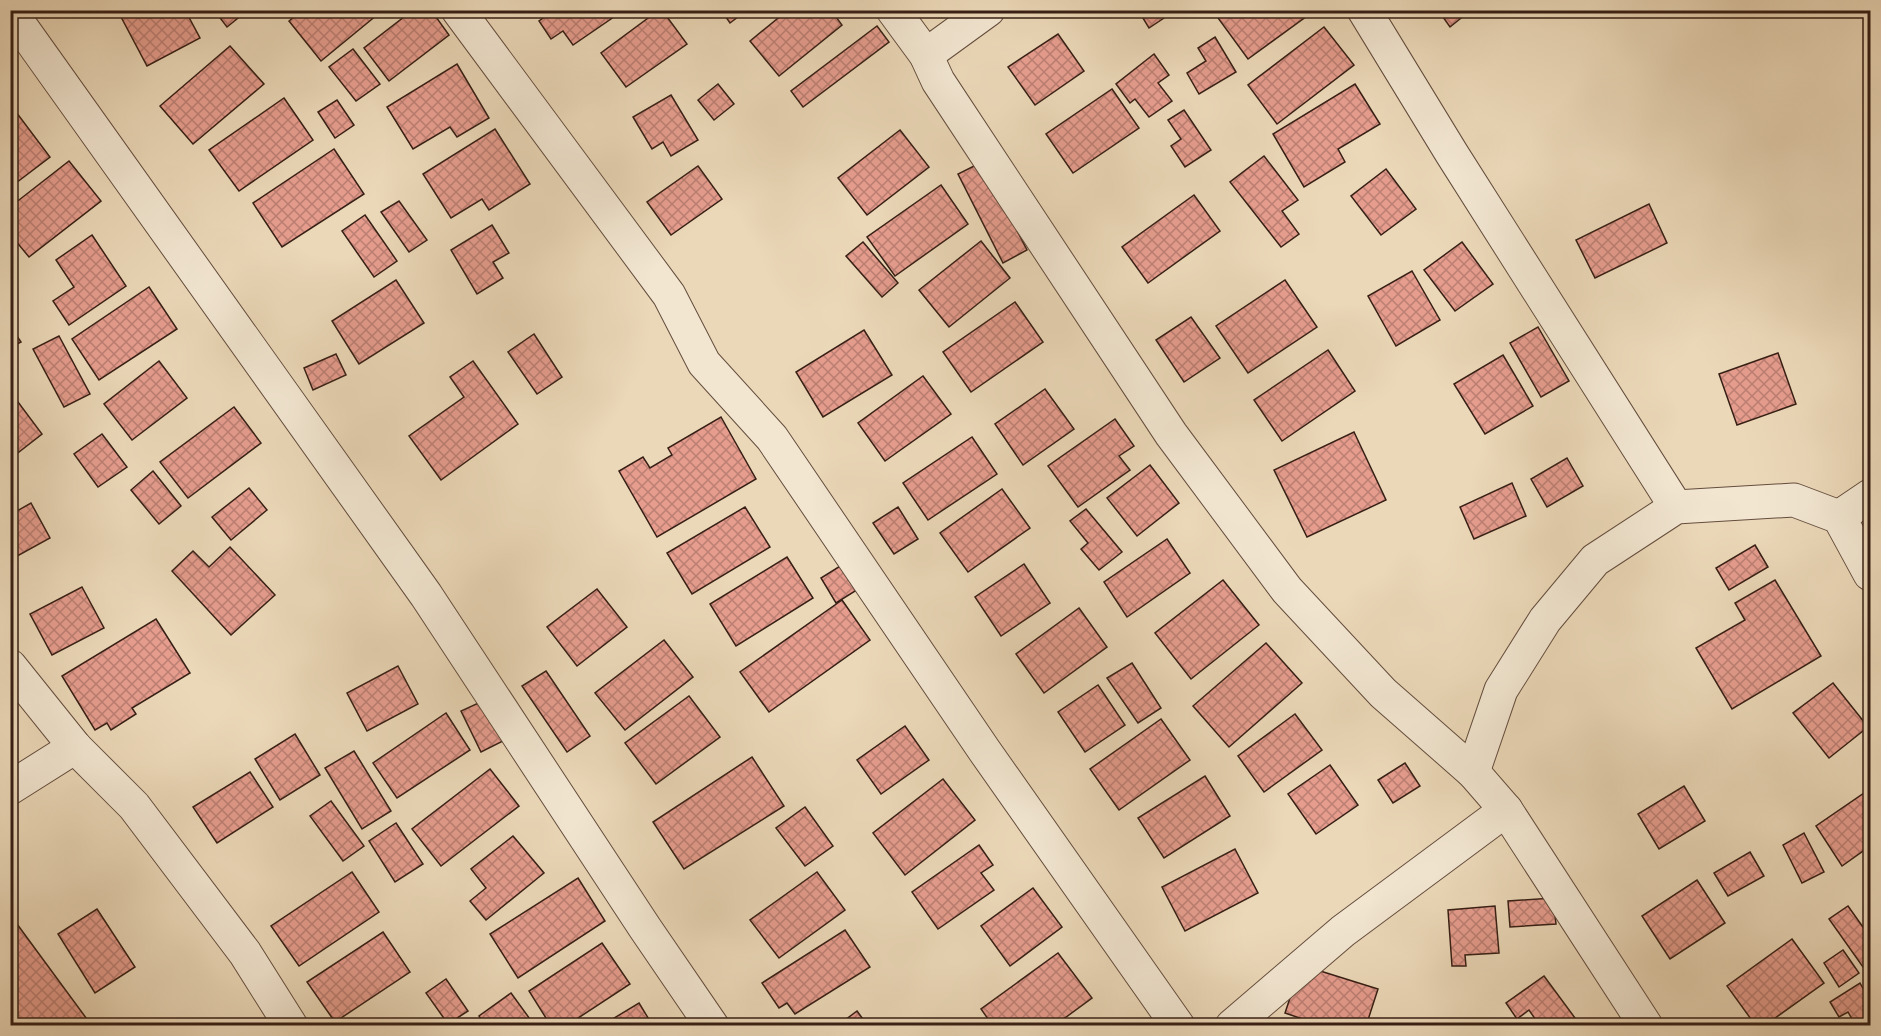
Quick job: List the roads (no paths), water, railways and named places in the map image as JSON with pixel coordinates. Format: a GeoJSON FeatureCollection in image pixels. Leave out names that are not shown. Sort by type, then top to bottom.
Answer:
{"type":"FeatureCollection","features":[{"type":"Feature","properties":{"kind":"street"},"geometry":{"type":"LineString","coordinates":[[458,10],[669,295],[704,363],[771,438],[984,750],[1163,1020]]}},
{"type":"Feature","properties":{"kind":"street"},"geometry":{"type":"LineString","coordinates":[[893,10],[926,55],[938,81],[1171,434],[1287,590],[1383,693],[1473,772],[1506,810],[1646,1026]]}},
{"type":"Feature","properties":{"kind":"street"},"geometry":{"type":"LineString","coordinates":[[926,55],[988,10]]}},
{"type":"Feature","properties":{"kind":"street"},"geometry":{"type":"LineString","coordinates":[[1364,10],[1452,154],[1676,507]]}},
{"type":"Feature","properties":{"kind":"street"},"geometry":{"type":"LineString","coordinates":[[10,11],[426,595],[712,1026]]}},
{"type":"Feature","properties":{"kind":"street"},"geometry":{"type":"LineString","coordinates":[[1839,517],[1870,496]]}},
{"type":"Feature","properties":{"kind":"street"},"geometry":{"type":"LineString","coordinates":[[1473,772],[1501,690],[1545,620],[1595,560],[1676,507],[1794,500],[1839,517],[1870,574]]}},
{"type":"Feature","properties":{"kind":"street"},"geometry":{"type":"LineString","coordinates":[[10,666],[75,747],[134,806],[245,953],[291,1026]]}},
{"type":"Feature","properties":{"kind":"street"},"geometry":{"type":"LineString","coordinates":[[10,788],[75,747]]}},
{"type":"Feature","properties":{"kind":"street"},"geometry":{"type":"LineString","coordinates":[[1232,1026],[1343,931],[1506,810]]}}]}
